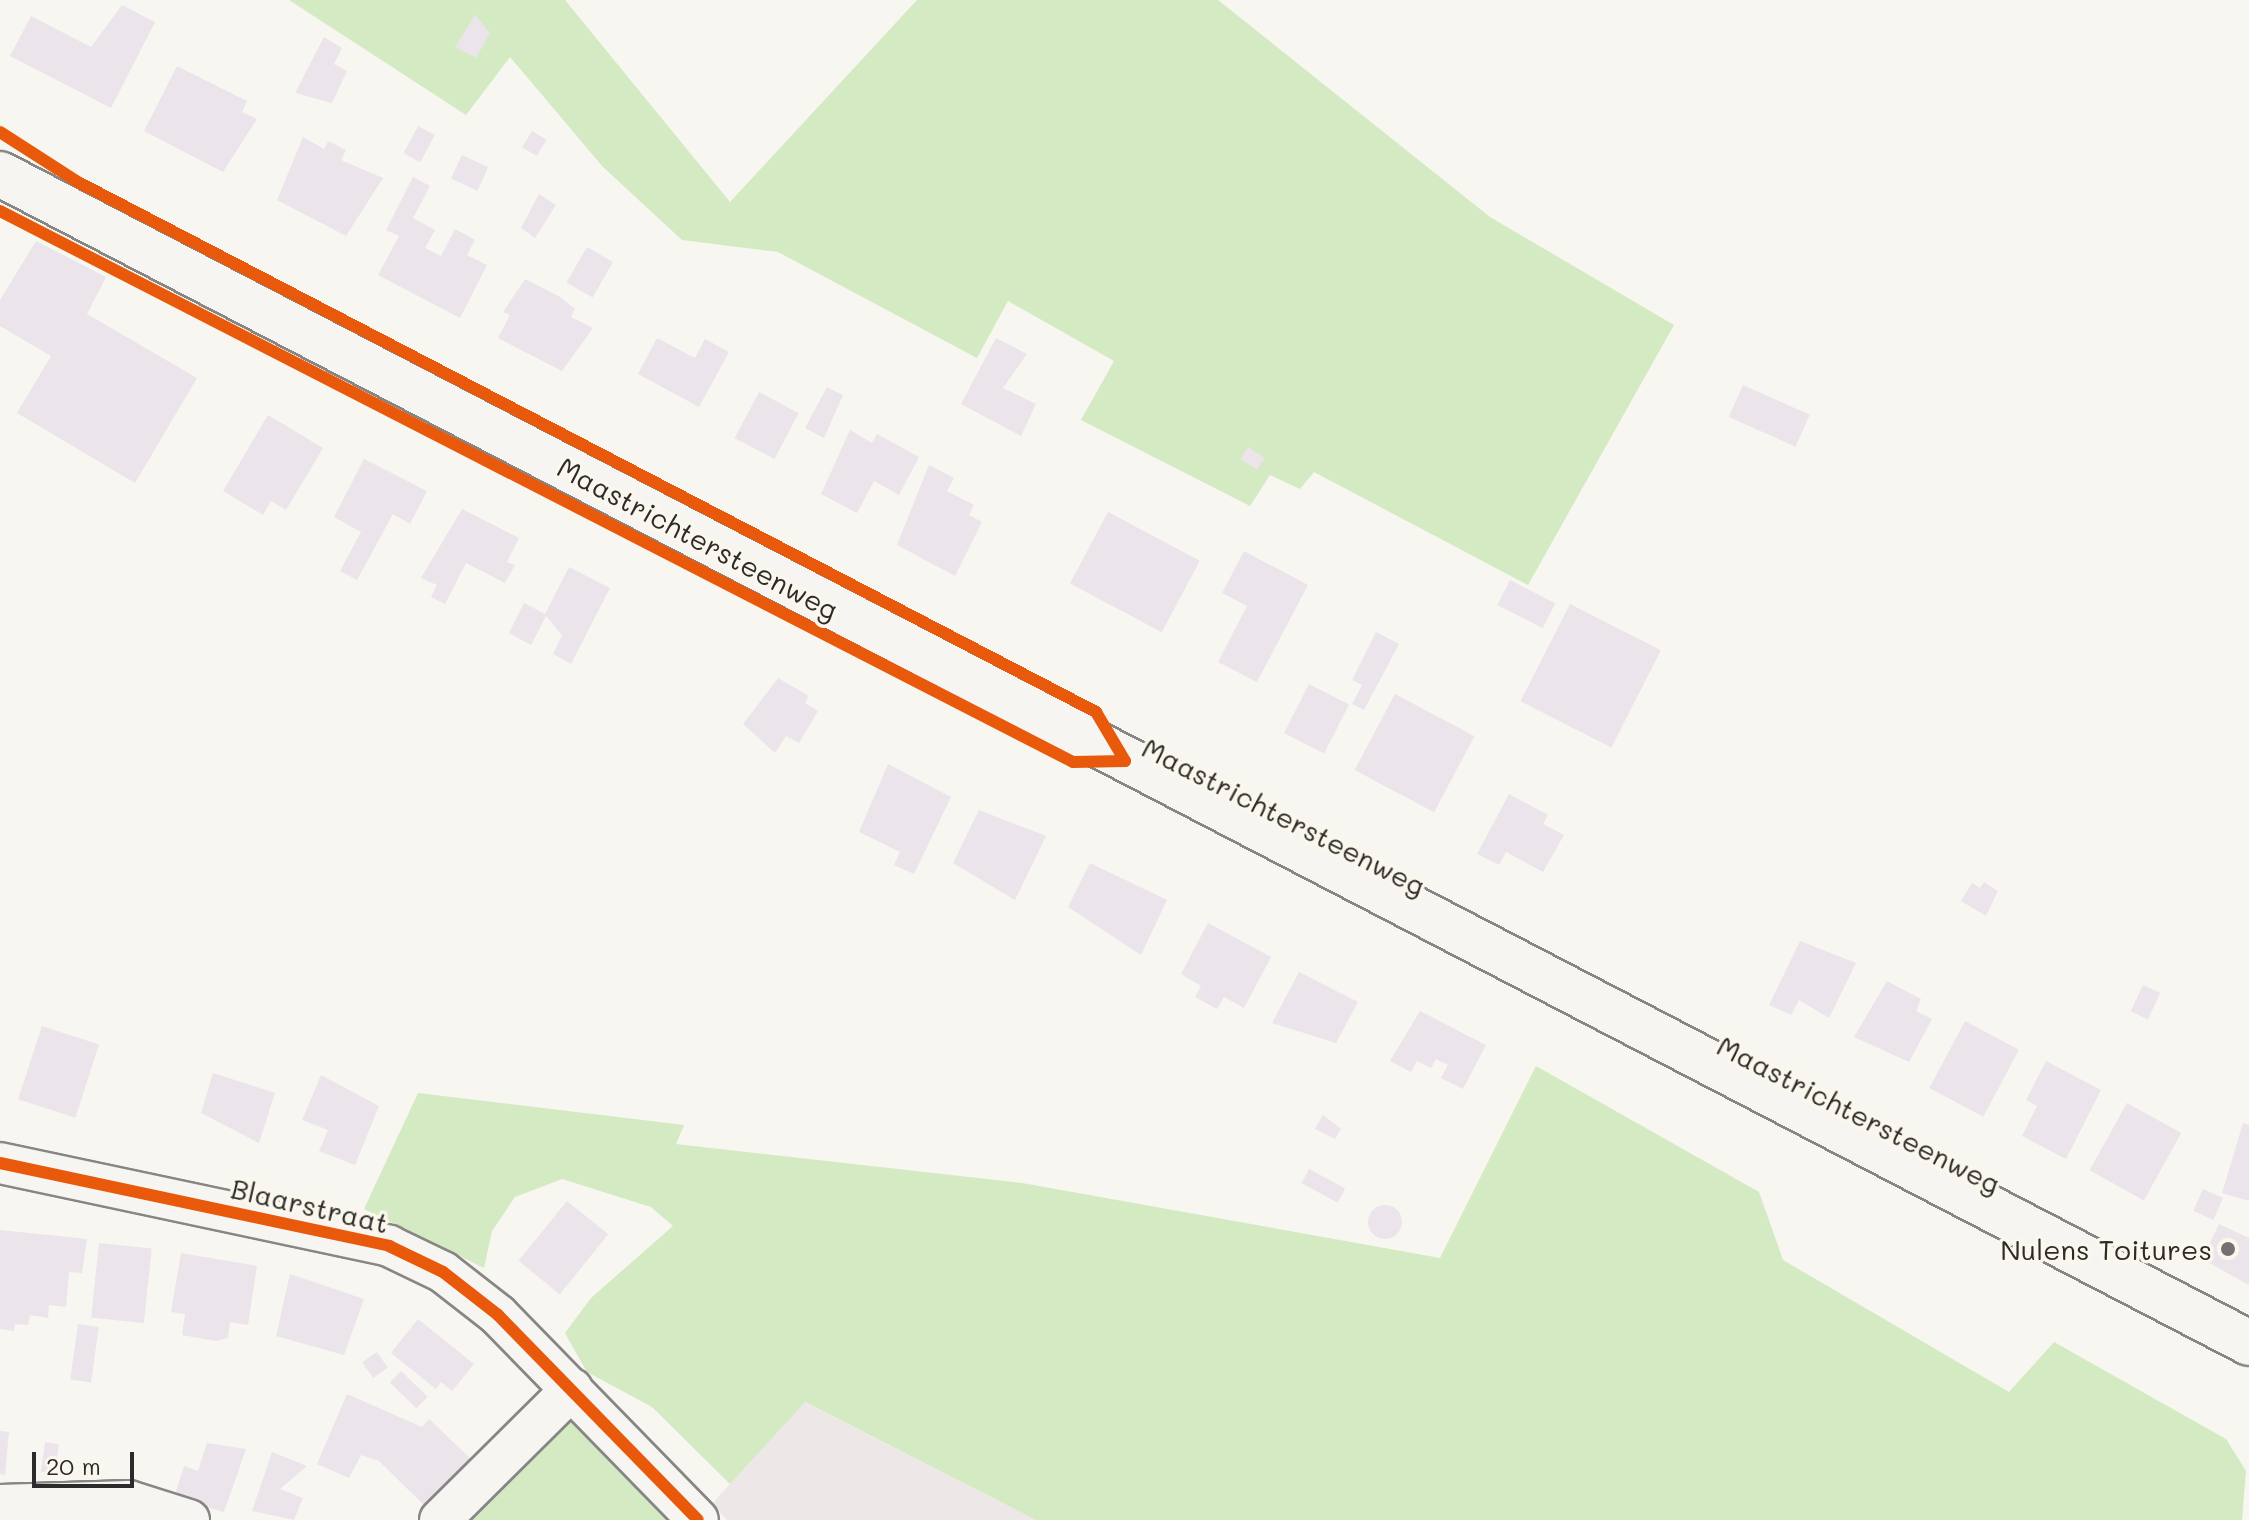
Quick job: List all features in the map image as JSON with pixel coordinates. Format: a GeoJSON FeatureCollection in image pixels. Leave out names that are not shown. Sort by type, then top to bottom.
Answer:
{"type":"FeatureCollection","features":[{"type":"Feature","properties":{"kind":"main road","name":"Maastrichtersteenweg"},"geometry":{"type":"LineString","coordinates":[[0,174],[2249,1343]]}},
{"type":"Feature","properties":{"kind":"street","name":"Blaarstraat"},"geometry":{"type":"LineString","coordinates":[[0,1163],[389,1246],[443,1272],[572,1389],[698,1520]]}},
{"type":"Feature","properties":{"kind":"street"},"geometry":{"type":"LineString","coordinates":[[440,1520],[572,1389]]}},
{"type":"Feature","properties":{"kind":"street"},"geometry":{"type":"LineString","coordinates":[[0,1505],[129,1501],[189,1520]]}},
{"type":"Feature","properties":{"kind":"shaded area"},"geometry":{"type":"Polygon","coordinates":[[[804,1402],[1036,1520],[727,1520],[712,1504],[804,1402]]]}},
{"type":"Feature","properties":{"kind":"green space"},"geometry":{"type":"Polygon","coordinates":[[[289,0],[565,0],[730,202],[917,0],[1218,0],[1490,217],[1674,325],[1528,585],[1314,472],[1300,489],[1270,475],[1250,506],[1081,420],[1114,361],[1008,301],[977,358],[778,252],[682,240],[603,167],[510,57],[466,115],[289,0]]]}},
{"type":"Feature","properties":{"kind":"green space"},"geometry":{"type":"Polygon","coordinates":[[[1536,1066],[1759,1192],[1783,1260],[2009,1392],[2054,1342],[2226,1439],[2246,1471],[2242,1520],[1036,1520],[805,1402],[730,1484],[652,1407],[587,1372],[565,1333],[591,1298],[673,1226],[651,1207],[562,1179],[515,1197],[492,1231],[484,1268],[364,1209],[418,1093],[684,1125],[676,1144],[1022,1183],[1440,1258],[1536,1066]]]}},
{"type":"Feature","properties":{"kind":"green space"},"geometry":{"type":"Polygon","coordinates":[[[570,1416],[668,1520],[459,1520],[570,1416]]]}},
{"type":"Feature","properties":{"kind":"building"},"geometry":{"type":"Polygon","coordinates":[[[122,5],[155,22],[111,108],[10,56],[31,16],[91,47],[122,5]]]}},
{"type":"Feature","properties":{"kind":"building"},"geometry":{"type":"Polygon","coordinates":[[[475,15],[490,33],[476,58],[455,47],[475,15]]]}},
{"type":"Feature","properties":{"kind":"building"},"geometry":{"type":"Polygon","coordinates":[[[324,37],[342,48],[334,64],[347,71],[332,103],[295,93],[324,37]]]}},
{"type":"Feature","properties":{"kind":"building"},"geometry":{"type":"Polygon","coordinates":[[[177,66],[247,101],[242,112],[257,119],[223,172],[144,131],[177,66]]]}},
{"type":"Feature","properties":{"kind":"building"},"geometry":{"type":"Polygon","coordinates":[[[418,126],[435,135],[420,162],[403,153],[418,126]]]}},
{"type":"Feature","properties":{"kind":"building"},"geometry":{"type":"Polygon","coordinates":[[[532,131],[547,140],[537,156],[522,147],[532,131]]]}},
{"type":"Feature","properties":{"kind":"building"},"geometry":{"type":"Polygon","coordinates":[[[303,137],[324,149],[328,141],[346,150],[341,160],[383,178],[346,236],[277,200],[303,137]]]}},
{"type":"Feature","properties":{"kind":"building"},"geometry":{"type":"Polygon","coordinates":[[[462,155],[488,167],[477,191],[451,179],[462,155]]]}},
{"type":"Feature","properties":{"kind":"building"},"geometry":{"type":"Polygon","coordinates":[[[413,177],[430,186],[413,218],[435,230],[425,248],[441,256],[455,229],[475,240],[467,255],[487,265],[460,318],[378,275],[399,236],[386,230],[413,177]]]}},
{"type":"Feature","properties":{"kind":"building"},"geometry":{"type":"Polygon","coordinates":[[[539,194],[556,205],[535,238],[521,228],[539,194]]]}},
{"type":"Feature","properties":{"kind":"building"},"geometry":{"type":"Polygon","coordinates":[[[36,241],[106,277],[87,314],[197,378],[135,483],[17,413],[51,356],[0,326],[0,300],[36,241]]]}},
{"type":"Feature","properties":{"kind":"building"},"geometry":{"type":"Polygon","coordinates":[[[587,247],[613,262],[592,298],[566,283],[587,247]]]}},
{"type":"Feature","properties":{"kind":"building"},"geometry":{"type":"Polygon","coordinates":[[[525,279],[560,297],[575,309],[571,317],[593,328],[562,371],[498,338],[510,315],[503,312],[525,279]]]}},
{"type":"Feature","properties":{"kind":"building"},"geometry":{"type":"Polygon","coordinates":[[[657,338],[695,358],[705,339],[729,352],[699,407],[638,374],[657,338]]]}},
{"type":"Feature","properties":{"kind":"building"},"geometry":{"type":"Polygon","coordinates":[[[996,338],[1027,354],[1003,388],[1036,404],[1021,436],[961,404],[996,338]]]}},
{"type":"Feature","properties":{"kind":"building"},"geometry":{"type":"Polygon","coordinates":[[[1743,385],[1810,415],[1795,447],[1729,417],[1743,385]]]}},
{"type":"Feature","properties":{"kind":"building"},"geometry":{"type":"Polygon","coordinates":[[[827,387],[843,395],[824,438],[805,428],[827,387]]]}},
{"type":"Feature","properties":{"kind":"building"},"geometry":{"type":"Polygon","coordinates":[[[759,392],[799,413],[774,459],[735,438],[759,392]]]}},
{"type":"Feature","properties":{"kind":"building"},"geometry":{"type":"Polygon","coordinates":[[[268,415],[323,448],[286,510],[271,501],[263,515],[223,491],[268,415]]]}},
{"type":"Feature","properties":{"kind":"building"},"geometry":{"type":"Polygon","coordinates":[[[850,430],[872,443],[877,434],[919,457],[899,495],[874,481],[857,513],[821,494],[850,430]]]}},
{"type":"Feature","properties":{"kind":"building"},"geometry":{"type":"Polygon","coordinates":[[[1248,447],[1265,458],[1257,470],[1240,459],[1248,447]]]}},
{"type":"Feature","properties":{"kind":"building"},"geometry":{"type":"Polygon","coordinates":[[[364,459],[427,491],[410,524],[393,514],[357,580],[340,571],[361,532],[334,517],[364,459]]]}},
{"type":"Feature","properties":{"kind":"building"},"geometry":{"type":"Polygon","coordinates":[[[929,465],[954,478],[947,491],[974,505],[969,515],[982,522],[955,576],[897,545],[929,465]]]}},
{"type":"Feature","properties":{"kind":"building"},"geometry":{"type":"Polygon","coordinates":[[[462,509],[519,538],[507,562],[515,565],[505,583],[466,563],[445,604],[431,597],[437,585],[421,578],[462,509]]]}},
{"type":"Feature","properties":{"kind":"building"},"geometry":{"type":"Polygon","coordinates":[[[1108,512],[1200,561],[1162,632],[1070,584],[1108,512]]]}},
{"type":"Feature","properties":{"kind":"building"},"geometry":{"type":"Polygon","coordinates":[[[1244,551],[1308,585],[1257,682],[1218,662],[1247,606],[1222,593],[1244,551]]]}},
{"type":"Feature","properties":{"kind":"building"},"geometry":{"type":"Polygon","coordinates":[[[569,567],[610,588],[571,664],[553,654],[562,635],[546,616],[531,645],[509,633],[524,603],[545,614],[569,567]]]}},
{"type":"Feature","properties":{"kind":"building"},"geometry":{"type":"Polygon","coordinates":[[[1510,580],[1555,603],[1543,628],[1497,605],[1510,580]]]}},
{"type":"Feature","properties":{"kind":"building"},"geometry":{"type":"Polygon","coordinates":[[[1570,604],[1661,650],[1611,747],[1521,701],[1570,604]]]}},
{"type":"Feature","properties":{"kind":"building"},"geometry":{"type":"Polygon","coordinates":[[[1376,632],[1399,644],[1364,710],[1352,704],[1362,685],[1352,680],[1376,632]]]}},
{"type":"Feature","properties":{"kind":"building"},"geometry":{"type":"Polygon","coordinates":[[[778,678],[809,696],[805,703],[818,711],[799,743],[786,736],[775,753],[743,724],[778,678]]]}},
{"type":"Feature","properties":{"kind":"building"},"geometry":{"type":"Polygon","coordinates":[[[1309,684],[1349,704],[1324,753],[1284,733],[1309,684]]]}},
{"type":"Feature","properties":{"kind":"building"},"geometry":{"type":"Polygon","coordinates":[[[1395,694],[1474,736],[1434,812],[1355,770],[1395,694]]]}},
{"type":"Feature","properties":{"kind":"building"},"geometry":{"type":"Polygon","coordinates":[[[888,764],[951,797],[914,874],[894,865],[900,852],[859,832],[888,764]]]}},
{"type":"Feature","properties":{"kind":"building"},"geometry":{"type":"Polygon","coordinates":[[[1509,794],[1548,815],[1543,824],[1564,835],[1543,872],[1506,852],[1499,865],[1477,854],[1509,794]]]}},
{"type":"Feature","properties":{"kind":"building"},"geometry":{"type":"Polygon","coordinates":[[[979,810],[1046,836],[1015,900],[953,863],[979,810]]]}},
{"type":"Feature","properties":{"kind":"building"},"geometry":{"type":"Polygon","coordinates":[[[1090,863],[1167,900],[1141,955],[1068,907],[1090,863]]]}},
{"type":"Feature","properties":{"kind":"building"},"geometry":{"type":"Polygon","coordinates":[[[1984,882],[1998,891],[1986,916],[1961,901],[1972,883],[1980,888],[1984,882]]]}},
{"type":"Feature","properties":{"kind":"building"},"geometry":{"type":"Polygon","coordinates":[[[1208,923],[1271,957],[1244,1008],[1224,997],[1217,1009],[1195,997],[1201,986],[1181,974],[1208,923]]]}},
{"type":"Feature","properties":{"kind":"building"},"geometry":{"type":"Polygon","coordinates":[[[1800,941],[1856,963],[1829,1018],[1799,1000],[1791,1015],[1769,1005],[1800,941]]]}},
{"type":"Feature","properties":{"kind":"building"},"geometry":{"type":"Polygon","coordinates":[[[1299,972],[1358,1002],[1336,1043],[1272,1023],[1299,972]]]}},
{"type":"Feature","properties":{"kind":"building"},"geometry":{"type":"Polygon","coordinates":[[[1887,981],[1921,999],[1916,1011],[1932,1019],[1909,1062],[1854,1037],[1887,981]]]}},
{"type":"Feature","properties":{"kind":"building"},"geometry":{"type":"Polygon","coordinates":[[[2143,985],[2160,993],[2148,1019],[2131,1011],[2143,985]]]}},
{"type":"Feature","properties":{"kind":"building"},"geometry":{"type":"Polygon","coordinates":[[[1420,1011],[1486,1045],[1463,1089],[1441,1078],[1448,1065],[1436,1059],[1431,1068],[1417,1061],[1411,1072],[1390,1061],[1420,1011]]]}},
{"type":"Feature","properties":{"kind":"building"},"geometry":{"type":"Polygon","coordinates":[[[1965,1021],[2019,1050],[1983,1117],[1929,1088],[1965,1021]]]}},
{"type":"Feature","properties":{"kind":"building"},"geometry":{"type":"Polygon","coordinates":[[[42,1026],[99,1045],[75,1118],[18,1099],[42,1026]]]}},
{"type":"Feature","properties":{"kind":"building"},"geometry":{"type":"Polygon","coordinates":[[[2046,1061],[2101,1090],[2066,1159],[2022,1136],[2037,1106],[2026,1100],[2046,1061]]]}},
{"type":"Feature","properties":{"kind":"building"},"geometry":{"type":"Polygon","coordinates":[[[213,1073],[275,1093],[259,1143],[201,1113],[213,1073]]]}},
{"type":"Feature","properties":{"kind":"building"},"geometry":{"type":"Polygon","coordinates":[[[321,1075],[379,1106],[355,1165],[319,1151],[328,1130],[302,1120],[321,1075]]]}},
{"type":"Feature","properties":{"kind":"building"},"geometry":{"type":"Polygon","coordinates":[[[2127,1103],[2181,1133],[2144,1200],[2090,1170],[2127,1103]]]}},
{"type":"Feature","properties":{"kind":"building"},"geometry":{"type":"Polygon","coordinates":[[[1323,1115],[1341,1129],[1335,1139],[1315,1129],[1323,1115]]]}},
{"type":"Feature","properties":{"kind":"building"},"geometry":{"type":"Polygon","coordinates":[[[2243,1123],[2249,1125],[2249,1201],[2222,1193],[2243,1123]]]}},
{"type":"Feature","properties":{"kind":"building"},"geometry":{"type":"Polygon","coordinates":[[[1309,1169],[1345,1188],[1338,1202],[1301,1183],[1309,1169]]]}},
{"type":"Feature","properties":{"kind":"building"},"geometry":{"type":"Polygon","coordinates":[[[2203,1189],[2223,1198],[2213,1220],[2193,1211],[2203,1189]]]}},
{"type":"Feature","properties":{"kind":"building"},"geometry":{"type":"Polygon","coordinates":[[[567,1201],[608,1234],[560,1294],[519,1261],[567,1201]]]}},
{"type":"Feature","properties":{"kind":"building"},"geometry":{"type":"Polygon","coordinates":[[[1385,1205],[1397,1210],[1402,1222],[1397,1234],[1385,1239],[1373,1234],[1368,1222],[1373,1210],[1385,1205]]]}},
{"type":"Feature","properties":{"kind":"building","name":"Nulens Toitures"},"geometry":{"type":"Polygon","coordinates":[[[2219,1224],[2249,1238],[2249,1285],[2202,1259],[2219,1224]]]}},
{"type":"Feature","properties":{"kind":"building"},"geometry":{"type":"Polygon","coordinates":[[[0,1230],[87,1239],[82,1273],[69,1272],[66,1307],[49,1305],[48,1318],[30,1315],[28,1325],[15,1324],[14,1331],[0,1329],[0,1230]]]}},
{"type":"Feature","properties":{"kind":"building"},"geometry":{"type":"Polygon","coordinates":[[[99,1243],[152,1249],[144,1323],[91,1318],[99,1243]]]}},
{"type":"Feature","properties":{"kind":"building"},"geometry":{"type":"Polygon","coordinates":[[[181,1253],[257,1266],[248,1325],[230,1322],[228,1338],[216,1341],[182,1335],[185,1314],[171,1312],[181,1253]]]}},
{"type":"Feature","properties":{"kind":"building"},"geometry":{"type":"Polygon","coordinates":[[[290,1274],[364,1299],[344,1355],[276,1336],[290,1274]]]}},
{"type":"Feature","properties":{"kind":"building"},"geometry":{"type":"Polygon","coordinates":[[[418,1319],[474,1364],[452,1391],[441,1382],[436,1389],[391,1353],[418,1319]]]}},
{"type":"Feature","properties":{"kind":"building"},"geometry":{"type":"Polygon","coordinates":[[[78,1324],[99,1327],[91,1382],[70,1379],[78,1324]]]}},
{"type":"Feature","properties":{"kind":"building"},"geometry":{"type":"Polygon","coordinates":[[[377,1352],[388,1368],[373,1378],[362,1362],[377,1352]]]}},
{"type":"Feature","properties":{"kind":"building"},"geometry":{"type":"Polygon","coordinates":[[[401,1371],[428,1397],[417,1408],[390,1383],[401,1371]]]}},
{"type":"Feature","properties":{"kind":"building"},"geometry":{"type":"Polygon","coordinates":[[[347,1394],[422,1427],[429,1419],[473,1461],[427,1508],[379,1461],[361,1455],[349,1478],[317,1464],[347,1394]]]}},
{"type":"Feature","properties":{"kind":"building"},"geometry":{"type":"Polygon","coordinates":[[[0,1431],[9,1432],[5,1475],[0,1474],[0,1431]]]}},
{"type":"Feature","properties":{"kind":"building"},"geometry":{"type":"Polygon","coordinates":[[[45,1442],[59,1444],[55,1474],[41,1472],[45,1442]]]}},
{"type":"Feature","properties":{"kind":"building"},"geometry":{"type":"Polygon","coordinates":[[[207,1443],[246,1449],[224,1512],[174,1498],[184,1466],[198,1471],[207,1443]]]}},
{"type":"Feature","properties":{"kind":"building"},"geometry":{"type":"Polygon","coordinates":[[[272,1452],[307,1466],[280,1489],[303,1498],[294,1520],[252,1511],[272,1452]]]}},
{"type":"Feature","properties":{"kind":"cycle path"},"geometry":{"type":"LineString","coordinates":[[0,132],[78,182],[1096,712],[1125,761],[1073,762],[0,211]]}},
{"type":"Feature","properties":{"kind":"cycle path"},"geometry":{"type":"LineString","coordinates":[[0,1163],[389,1246],[443,1272],[498,1315],[698,1520]]}},
{"type":"Feature","properties":{"kind":"place","name":"Nulens Toitures"},"geometry":{"type":"Point","coordinates":[2228,1249]}}]}
